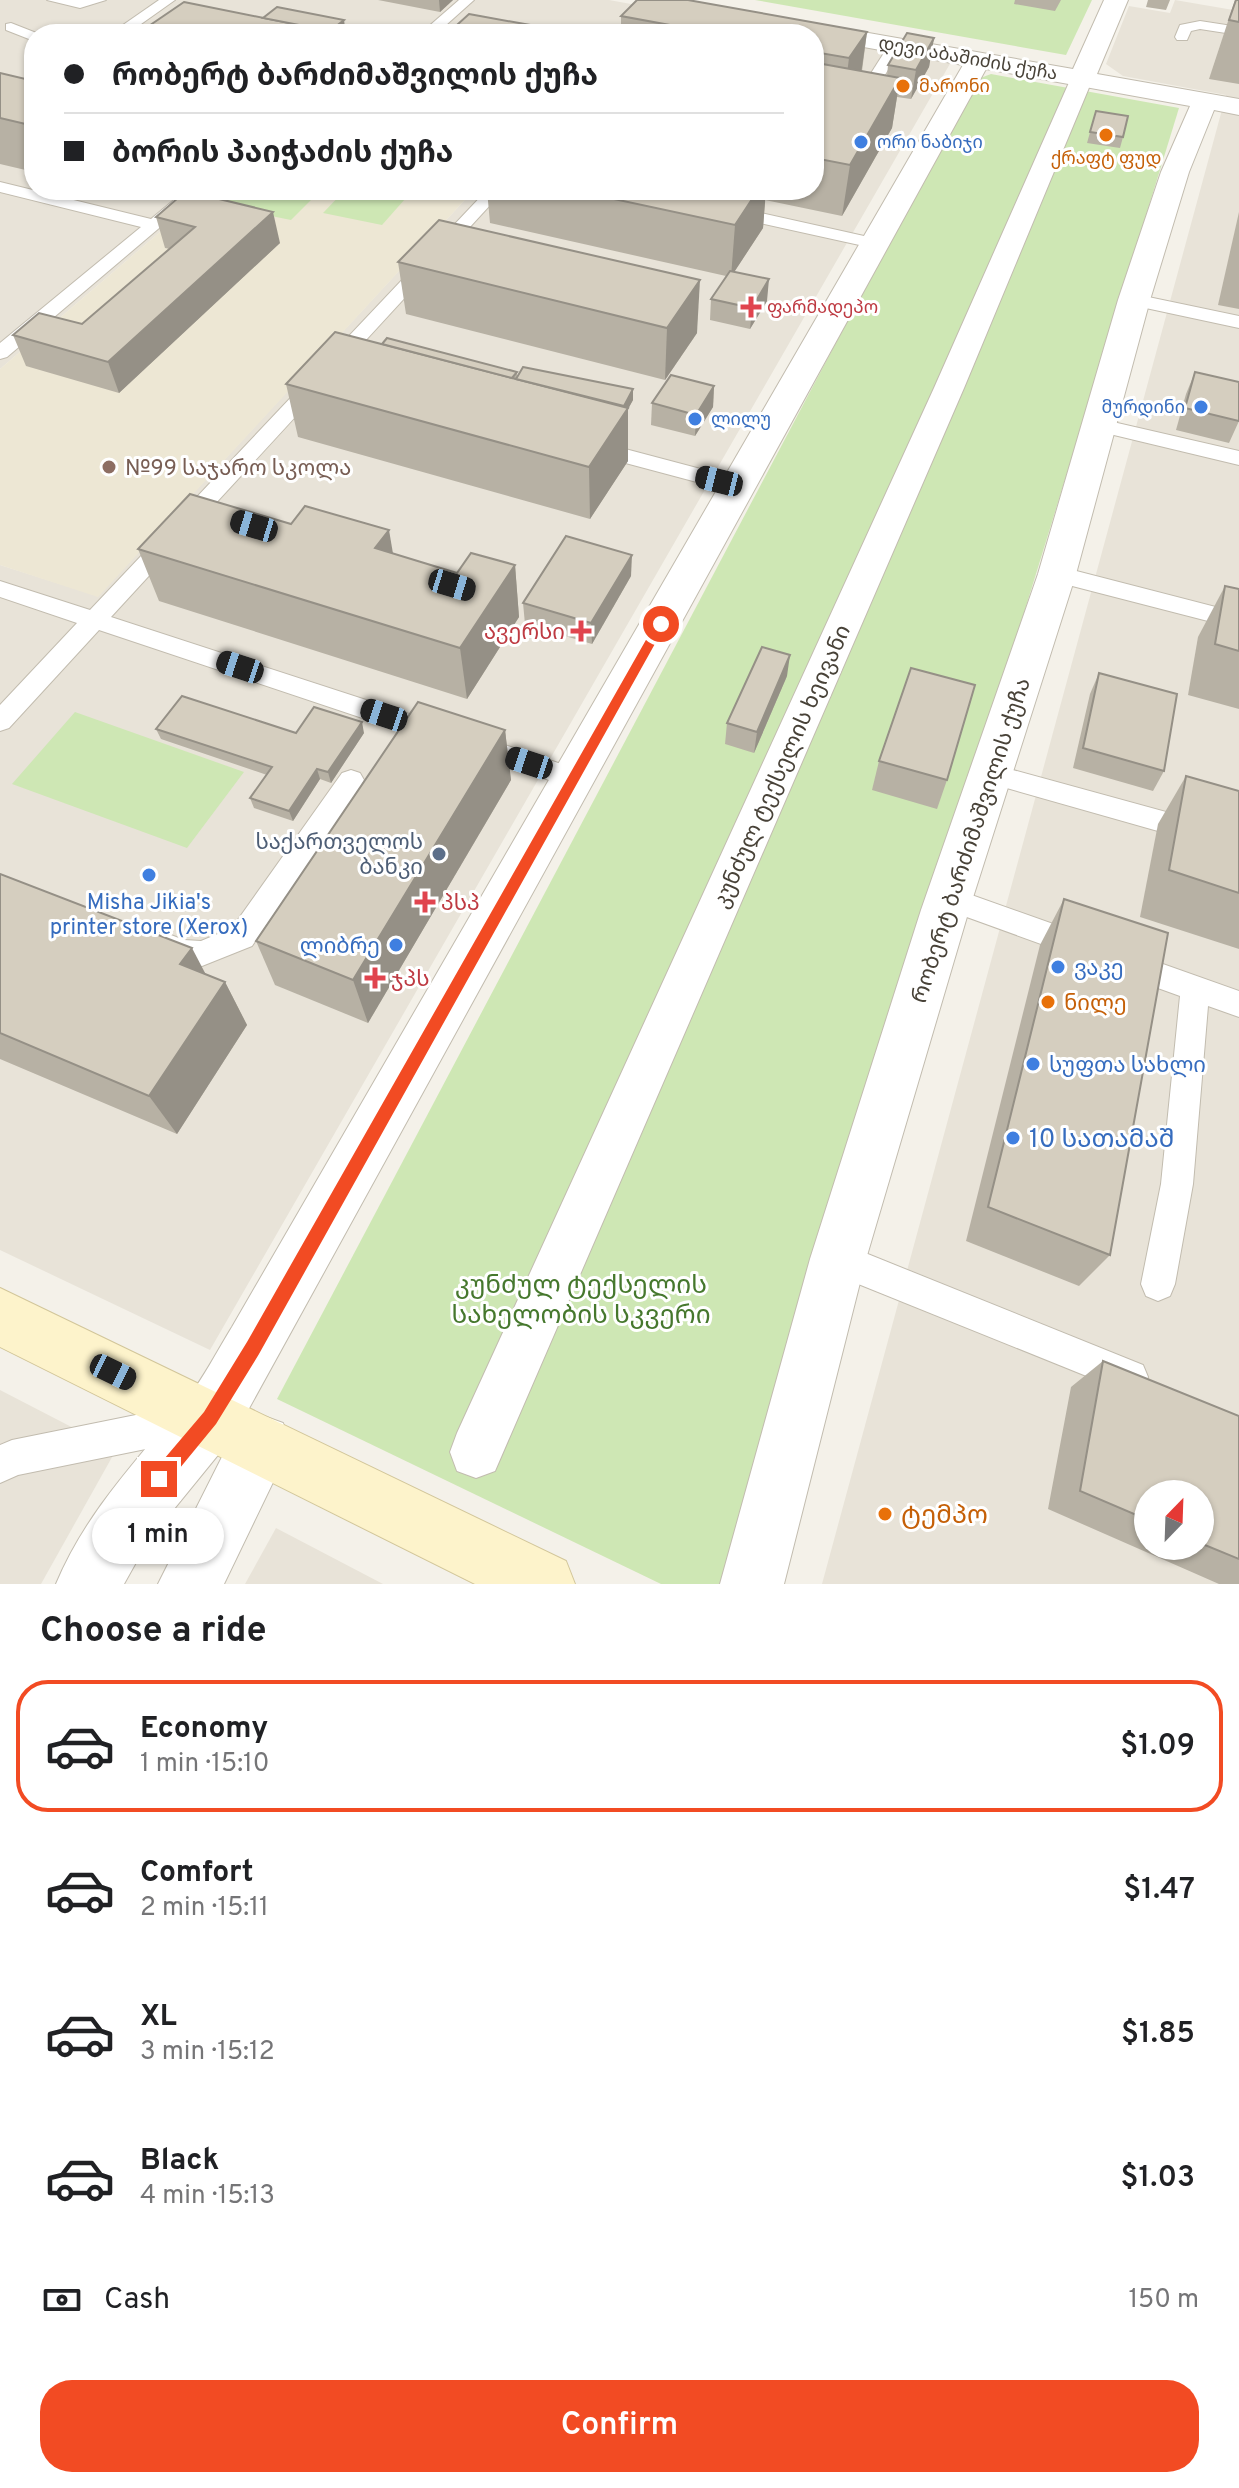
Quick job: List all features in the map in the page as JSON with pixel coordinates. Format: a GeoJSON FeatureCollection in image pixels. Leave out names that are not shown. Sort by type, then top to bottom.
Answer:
{"type":"FeatureCollection","features":[{"type":"Feature","properties":{"kind":"main road"},"geometry":{"type":"LineString","coordinates":[[0,1317],[543,1584]]}},
{"type":"Feature","properties":{"kind":"street"},"geometry":{"type":"LineString","coordinates":[[1082,78],[1116,0]]}},
{"type":"Feature","properties":{"kind":"street","name":"დევი აბაშიძის ქუჩა"},"geometry":{"type":"LineString","coordinates":[[824,32],[1222,104]]}},
{"type":"Feature","properties":{"kind":"street"},"geometry":{"type":"LineString","coordinates":[[190,1584],[236,1432],[253,1348],[978,60]]}},
{"type":"Feature","properties":{"kind":"street","name":"კუნძულ ტექსელის ხეივანი"},"geometry":{"type":"LineString","coordinates":[[476,1452],[955,373],[1082,78]]}},
{"type":"Feature","properties":{"kind":"street","name":"რობერტ ბარძიმაშვილის ქუჩა"},"geometry":{"type":"LineString","coordinates":[[752,1584],[838,1259],[949,899],[1057,574],[1134,300],[1175,172],[1222,104]]}},
{"type":"Feature","properties":{"kind":"street"},"geometry":{"type":"LineString","coordinates":[[88,1584],[126,1519],[236,1432]]}},
{"type":"Feature","properties":{"kind":"lane"},"geometry":{"type":"LineString","coordinates":[[54,0],[80,4],[99,0]]}},
{"type":"Feature","properties":{"kind":"lane"},"geometry":{"type":"LineString","coordinates":[[132,24],[168,0]]}},
{"type":"Feature","properties":{"kind":"lane"},"geometry":{"type":"LineString","coordinates":[[439,24],[467,0]]}},
{"type":"Feature","properties":{"kind":"lane"},"geometry":{"type":"LineString","coordinates":[[1182,37],[1185,28],[1200,25],[1239,31]]}},
{"type":"Feature","properties":{"kind":"lane"},"geometry":{"type":"LineString","coordinates":[[11,27],[24,33]]}},
{"type":"Feature","properties":{"kind":"lane"},"geometry":{"type":"LineString","coordinates":[[858,108],[874,69],[896,45]]}},
{"type":"Feature","properties":{"kind":"lane"},"geometry":{"type":"LineString","coordinates":[[0,187],[24,193]]}},
{"type":"Feature","properties":{"kind":"lane"},"geometry":{"type":"LineString","coordinates":[[53,200],[154,225]]}},
{"type":"Feature","properties":{"kind":"lane"},"geometry":{"type":"LineString","coordinates":[[5,344],[184,200]]}},
{"type":"Feature","properties":{"kind":"lane"},"geometry":{"type":"LineString","coordinates":[[0,721],[324,374],[442,258],[488,200]]}},
{"type":"Feature","properties":{"kind":"lane"},"geometry":{"type":"LineString","coordinates":[[709,206],[743,207],[873,243]]}},
{"type":"Feature","properties":{"kind":"lane"},"geometry":{"type":"LineString","coordinates":[[1134,300],[1239,322]]}},
{"type":"Feature","properties":{"kind":"lane"},"geometry":{"type":"LineString","coordinates":[[324,374],[354,382]]}},
{"type":"Feature","properties":{"kind":"lane"},"geometry":{"type":"LineString","coordinates":[[1100,425],[1239,458]]}},
{"type":"Feature","properties":{"kind":"lane"},"geometry":{"type":"LineString","coordinates":[[579,444],[738,486]]}},
{"type":"Feature","properties":{"kind":"lane"},"geometry":{"type":"LineString","coordinates":[[197,509],[227,518]]}},
{"type":"Feature","properties":{"kind":"lane"},"geometry":{"type":"LineString","coordinates":[[1057,574],[1239,621]]}},
{"type":"Feature","properties":{"kind":"lane"},"geometry":{"type":"LineString","coordinates":[[0,589],[573,778]]}},
{"type":"Feature","properties":{"kind":"lane"},"geometry":{"type":"LineString","coordinates":[[991,774],[1239,843]]}},
{"type":"Feature","properties":{"kind":"lane"},"geometry":{"type":"LineString","coordinates":[[140,935],[182,952],[202,954],[242,937],[351,780]]}},
{"type":"Feature","properties":{"kind":"lane"},"geometry":{"type":"LineString","coordinates":[[949,899],[1239,1004]]}},
{"type":"Feature","properties":{"kind":"lane"},"geometry":{"type":"LineString","coordinates":[[1158,1284],[1177,1184],[1195,990]]}},
{"type":"Feature","properties":{"kind":"lane"},"geometry":{"type":"LineString","coordinates":[[838,1259],[1167,1391]]}},
{"type":"Feature","properties":{"kind":"lane"},"geometry":{"type":"LineString","coordinates":[[0,1465],[12,1458],[236,1432]]}},
{"type":"Feature","properties":{"kind":"shaded area"},"geometry":{"type":"Polygon","coordinates":[[[0,0],[609,0],[741,24],[24,24],[24,200],[197,200],[0,369],[0,0]]]}},
{"type":"Feature","properties":{"kind":"shaded area"},"geometry":{"type":"Polygon","coordinates":[[[1175,0],[1239,11],[1239,1584],[822,1584],[1226,95],[1123,76],[1106,64],[1129,6],[1170,13],[1175,0]]]}},
{"type":"Feature","properties":{"kind":"shaded area"},"geometry":{"type":"Polygon","coordinates":[[[824,39],[951,62],[210,1350],[0,1250],[0,565],[98,596],[465,200],[824,200],[824,39]]]}},
{"type":"Feature","properties":{"kind":"shaded area","name":"№99 საჯარო სკოლა"},"geometry":{"type":"Polygon","coordinates":[[[197,200],[465,200],[98,597],[0,565],[0,369],[197,200]]]}},
{"type":"Feature","properties":{"kind":"shaded area"},"geometry":{"type":"Polygon","coordinates":[[[0,1390],[116,1450],[41,1584],[0,1584],[0,1390]]]}},
{"type":"Feature","properties":{"kind":"shaded area"},"geometry":{"type":"Polygon","coordinates":[[[276,1528],[383,1584],[245,1584],[276,1528]]]}},
{"type":"Feature","properties":{"kind":"green space"},"geometry":{"type":"Polygon","coordinates":[[[755,0],[1092,0],[1066,55],[755,0]]]}},
{"type":"Feature","properties":{"kind":"green space","name":"კუნძულ ტექსელის სახელობის სკვერი"},"geometry":{"type":"Polygon","coordinates":[[[991,74],[1179,108],[726,1584],[661,1584],[277,1399],[975,80],[991,74]]]}},
{"type":"Feature","properties":{"kind":"green space"},"geometry":{"type":"Polygon","coordinates":[[[228,200],[311,200],[291,220],[222,206],[228,200]]]}},
{"type":"Feature","properties":{"kind":"green space"},"geometry":{"type":"Polygon","coordinates":[[[335,200],[404,200],[382,225],[323,213],[335,200]]]}},
{"type":"Feature","properties":{"kind":"green space"},"geometry":{"type":"Polygon","coordinates":[[[75,712],[244,772],[187,848],[12,784],[75,712]]]}},
{"type":"Feature","properties":{"kind":"building"},"geometry":{"type":"Polygon","coordinates":[[[637,0],[688,0],[822,24],[665,24],[621,16],[637,0]]]}},
{"type":"Feature","properties":{"kind":"building"},"geometry":{"type":"Polygon","coordinates":[[[1236,0],[1239,0],[1239,22],[1229,20],[1236,0]]]}},
{"type":"Feature","properties":{"kind":"building"},"geometry":{"type":"Polygon","coordinates":[[[184,2],[294,24],[152,24],[184,2]]]}},
{"type":"Feature","properties":{"kind":"building"},"geometry":{"type":"Polygon","coordinates":[[[277,7],[344,20],[339,24],[294,24],[263,18],[277,7]]]}},
{"type":"Feature","properties":{"kind":"building"},"geometry":{"type":"Polygon","coordinates":[[[469,14],[524,24],[458,24],[469,14]]]}},
{"type":"Feature","properties":{"kind":"building"},"geometry":{"type":"Polygon","coordinates":[[[824,24],[867,32],[849,58],[824,54],[824,24]]]}},
{"type":"Feature","properties":{"kind":"building"},"geometry":{"type":"Polygon","coordinates":[[[907,33],[934,38],[916,70],[888,65],[907,33]]]}},
{"type":"Feature","properties":{"kind":"building"},"geometry":{"type":"Polygon","coordinates":[[[824,64],[900,78],[850,165],[824,160],[824,64]]]}},
{"type":"Feature","properties":{"kind":"building"},"geometry":{"type":"Polygon","coordinates":[[[0,73],[24,79],[24,124],[0,118],[0,73]]]}},
{"type":"Feature","properties":{"kind":"building"},"geometry":{"type":"Polygon","coordinates":[[[1096,111],[1128,116],[1123,137],[1090,132],[1096,111]]]}},
{"type":"Feature","properties":{"kind":"building"},"geometry":{"type":"Polygon","coordinates":[[[176,200],[223,200],[273,212],[108,362],[13,335],[39,313],[82,324],[195,227],[156,217],[176,200]]]}},
{"type":"Feature","properties":{"kind":"building"},"geometry":{"type":"Polygon","coordinates":[[[619,200],[751,200],[735,225],[619,200]]]}},
{"type":"Feature","properties":{"kind":"building"},"geometry":{"type":"Polygon","coordinates":[[[439,220],[700,280],[667,328],[398,262],[439,220]]]}},
{"type":"Feature","properties":{"kind":"building"},"geometry":{"type":"Polygon","coordinates":[[[730,271],[769,279],[752,308],[711,299],[730,271]]]}},
{"type":"Feature","properties":{"kind":"building"},"geometry":{"type":"Polygon","coordinates":[[[335,332],[628,408],[589,467],[286,384],[335,332]]]}},
{"type":"Feature","properties":{"kind":"building"},"geometry":{"type":"Polygon","coordinates":[[[387,338],[517,372],[512,378],[382,344],[387,338]]]}},
{"type":"Feature","properties":{"kind":"building"},"geometry":{"type":"Polygon","coordinates":[[[523,367],[633,389],[624,406],[516,379],[523,367]]]}},
{"type":"Feature","properties":{"kind":"building"},"geometry":{"type":"Polygon","coordinates":[[[1195,372],[1239,382],[1239,421],[1185,408],[1195,372]]]}},
{"type":"Feature","properties":{"kind":"building"},"geometry":{"type":"Polygon","coordinates":[[[671,375],[714,386],[696,415],[652,403],[671,375]]]}},
{"type":"Feature","properties":{"kind":"building"},"geometry":{"type":"Polygon","coordinates":[[[190,494],[291,524],[305,506],[389,530],[375,548],[457,573],[471,553],[515,565],[460,648],[138,549],[190,494]]]}},
{"type":"Feature","properties":{"kind":"building"},"geometry":{"type":"Polygon","coordinates":[[[566,536],[632,555],[591,623],[523,603],[566,536]]]}},
{"type":"Feature","properties":{"kind":"building"},"geometry":{"type":"Polygon","coordinates":[[[1225,586],[1239,589],[1239,651],[1215,644],[1225,586]]]}},
{"type":"Feature","properties":{"kind":"building"},"geometry":{"type":"Polygon","coordinates":[[[762,647],[790,655],[757,732],[727,723],[762,647]]]}},
{"type":"Feature","properties":{"kind":"building"},"geometry":{"type":"Polygon","coordinates":[[[911,668],[975,685],[947,780],[879,761],[911,668]]]}},
{"type":"Feature","properties":{"kind":"building"},"geometry":{"type":"Polygon","coordinates":[[[1099,673],[1177,694],[1164,771],[1083,748],[1099,673]]]}},
{"type":"Feature","properties":{"kind":"building"},"geometry":{"type":"Polygon","coordinates":[[[182,696],[296,733],[314,707],[362,722],[328,772],[317,769],[289,811],[250,798],[272,767],[156,729],[182,696]]]}},
{"type":"Feature","properties":{"kind":"building"},"geometry":{"type":"Polygon","coordinates":[[[418,702],[505,730],[353,980],[256,941],[418,702]]]}},
{"type":"Feature","properties":{"kind":"building"},"geometry":{"type":"Polygon","coordinates":[[[1186,776],[1239,791],[1239,893],[1169,870],[1186,776]]]}},
{"type":"Feature","properties":{"kind":"building"},"geometry":{"type":"Polygon","coordinates":[[[0,874],[192,948],[180,964],[225,982],[149,1096],[0,1033],[0,874]]]}},
{"type":"Feature","properties":{"kind":"building"},"geometry":{"type":"Polygon","coordinates":[[[1064,899],[1168,933],[1110,1255],[988,1207],[1064,899]]]}},
{"type":"Feature","properties":{"kind":"building"},"geometry":{"type":"Polygon","coordinates":[[[1103,1361],[1239,1416],[1239,1559],[1214,1549],[1214,1480],[1134,1480],[1134,1514],[1080,1491],[1103,1361]]]}},
{"type":"Feature","properties":{"kind":"place","name":"მარონი"},"geometry":{"type":"Point","coordinates":[903,86]}},
{"type":"Feature","properties":{"kind":"place","name":"ქრაფტ ფუდ"},"geometry":{"type":"Point","coordinates":[1106,135]}},
{"type":"Feature","properties":{"kind":"place","name":"ორი ნაბიჯი"},"geometry":{"type":"Point","coordinates":[861,142]}},
{"type":"Feature","properties":{"kind":"place","name":"ფარმადეპო"},"geometry":{"type":"Point","coordinates":[751,307]}},
{"type":"Feature","properties":{"kind":"place","name":"მურდინი"},"geometry":{"type":"Point","coordinates":[1201,407]}},
{"type":"Feature","properties":{"kind":"place","name":"ლილუ"},"geometry":{"type":"Point","coordinates":[695,419]}},
{"type":"Feature","properties":{"kind":"place","name":"№99 საჯარო სკოლა"},"geometry":{"type":"Point","coordinates":[109,467]}},
{"type":"Feature","properties":{"kind":"place","name":"ავერსი"},"geometry":{"type":"Point","coordinates":[581,631]}},
{"type":"Feature","properties":{"kind":"place","name":"საქართველოს ბანკი"},"geometry":{"type":"Point","coordinates":[439,854]}},
{"type":"Feature","properties":{"kind":"place","name":"Misha Jikia's printer store (Xerox)"},"geometry":{"type":"Point","coordinates":[149,875]}},
{"type":"Feature","properties":{"kind":"place","name":"პსპ"},"geometry":{"type":"Point","coordinates":[425,902]}},
{"type":"Feature","properties":{"kind":"place","name":"ლიბრე"},"geometry":{"type":"Point","coordinates":[396,945]}},
{"type":"Feature","properties":{"kind":"place","name":"ვაკე"},"geometry":{"type":"Point","coordinates":[1058,967]}},
{"type":"Feature","properties":{"kind":"place","name":"ჯპს"},"geometry":{"type":"Point","coordinates":[375,978]}},
{"type":"Feature","properties":{"kind":"place","name":"ნილე"},"geometry":{"type":"Point","coordinates":[1048,1002]}},
{"type":"Feature","properties":{"kind":"place","name":"სუფთა სახლი"},"geometry":{"type":"Point","coordinates":[1033,1064]}},
{"type":"Feature","properties":{"kind":"place","name":"10 სათამაშ"},"geometry":{"type":"Point","coordinates":[1013,1138]}},
{"type":"Feature","properties":{"kind":"place","name":"ტემპო"},"geometry":{"type":"Point","coordinates":[885,1514]}},
{"type":"Feature","properties":{"kind":"route"},"geometry":{"type":"LineString","coordinates":[[159,1479],[210,1418],[253,1348],[661,624]]}}]}
